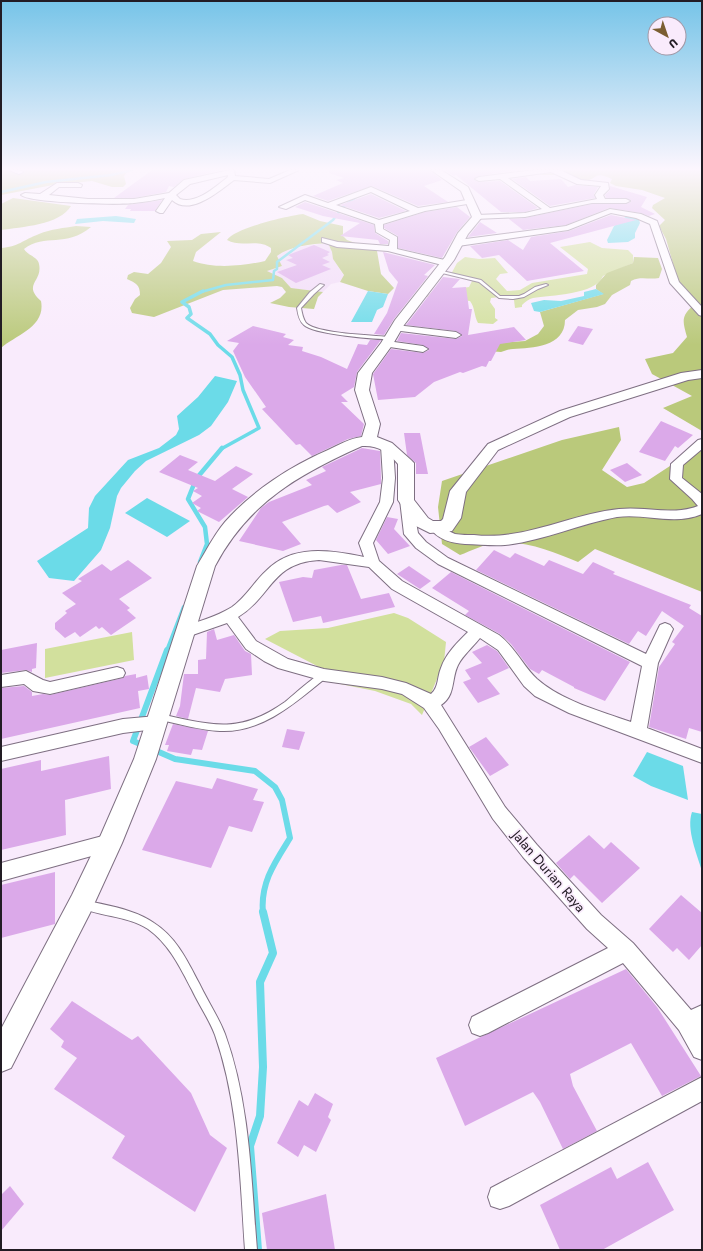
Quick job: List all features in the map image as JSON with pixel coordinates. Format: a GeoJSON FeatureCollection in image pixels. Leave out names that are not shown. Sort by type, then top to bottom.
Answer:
{"type":"FeatureCollection","features":[{"type":"Feature","properties":{"kind":"street"},"geometry":{"type":"LineString","coordinates":[[379,228],[379,230],[394,238],[391,249]]}},
{"type":"Feature","properties":{"kind":"street"},"geometry":{"type":"LineString","coordinates":[[369,441],[373,424],[365,399],[362,382],[365,373],[443,267],[458,244],[462,233],[466,228]]}},
{"type":"Feature","properties":{"kind":"street"},"geometry":{"type":"LineString","coordinates":[[458,244],[565,228]]}},
{"type":"Feature","properties":{"kind":"street"},"geometry":{"type":"LineString","coordinates":[[656,228],[675,283],[702,313]]}},
{"type":"Feature","properties":{"kind":"street"},"geometry":{"type":"LineString","coordinates":[[325,240],[336,244],[391,249],[443,267]]}},
{"type":"Feature","properties":{"kind":"street"},"geometry":{"type":"LineString","coordinates":[[391,337],[456,335]]}},
{"type":"Feature","properties":{"kind":"street"},"geometry":{"type":"LineString","coordinates":[[391,337],[423,349]]}},
{"type":"Feature","properties":{"kind":"street"},"geometry":{"type":"LineString","coordinates":[[406,500],[422,522],[430,527],[446,527],[452,521],[456,511],[456,497],[458,491],[493,447],[565,414],[686,376],[702,374]]}},
{"type":"Feature","properties":{"kind":"street"},"geometry":{"type":"LineString","coordinates":[[1,1058],[81,904],[110,843],[151,733],[206,566],[219,542],[246,510],[277,485],[318,460],[359,442],[378,442],[387,446],[398,454],[406,463],[406,500],[411,534],[421,545],[443,561],[650,663]]}},
{"type":"Feature","properties":{"kind":"street"},"geometry":{"type":"LineString","coordinates":[[702,443],[677,464],[676,479],[697,496],[702,503]]}},
{"type":"Feature","properties":{"kind":"street"},"geometry":{"type":"LineString","coordinates":[[387,446],[389,485],[387,496],[384,508],[366,543],[373,562],[397,584],[412,594],[479,630],[502,646],[530,682],[541,691],[575,708],[702,756]]}},
{"type":"Feature","properties":{"kind":"street"},"geometry":{"type":"LineString","coordinates":[[437,528],[450,537],[478,542],[498,541],[546,534],[619,513],[643,512],[687,515],[702,509]]}},
{"type":"Feature","properties":{"kind":"street"},"geometry":{"type":"LineString","coordinates":[[184,632],[229,615],[249,600],[272,574],[282,566],[296,559],[324,554],[373,562]]}},
{"type":"Feature","properties":{"kind":"street","name":"Jalan Durian Raya"},"geometry":{"type":"LineString","coordinates":[[229,615],[258,652],[284,664],[324,675],[388,684],[406,689],[420,696],[430,704],[445,724],[498,813],[594,922],[626,950],[695,1019],[702,1049]]}},
{"type":"Feature","properties":{"kind":"street"},"geometry":{"type":"LineString","coordinates":[[638,732],[650,663],[665,629]]}},
{"type":"Feature","properties":{"kind":"street"},"geometry":{"type":"LineString","coordinates":[[430,704],[440,699],[443,694],[448,671],[452,661],[479,630]]}},
{"type":"Feature","properties":{"kind":"street"},"geometry":{"type":"LineString","coordinates":[[1,681],[26,677],[39,686],[50,688],[117,673]]}},
{"type":"Feature","properties":{"kind":"street"},"geometry":{"type":"LineString","coordinates":[[1,754],[123,726],[151,733]]}},
{"type":"Feature","properties":{"kind":"street"},"geometry":{"type":"LineString","coordinates":[[1,872],[110,843]]}},
{"type":"Feature","properties":{"kind":"street"},"geometry":{"type":"LineString","coordinates":[[480,1025],[626,950]]}},
{"type":"Feature","properties":{"kind":"street"},"geometry":{"type":"LineString","coordinates":[[500,1197],[702,1088]]}},
{"type":"Feature","properties":{"kind":"lane"},"geometry":{"type":"LineString","coordinates":[[443,267],[480,281],[499,298],[520,297],[529,293],[534,288],[546,285]]}},
{"type":"Feature","properties":{"kind":"lane"},"geometry":{"type":"LineString","coordinates":[[322,285],[312,293],[299,308],[300,314],[306,324],[318,330],[391,337]]}},
{"type":"Feature","properties":{"kind":"lane"},"geometry":{"type":"LineString","coordinates":[[151,733],[243,726],[254,723],[284,707],[324,675]]}},
{"type":"Feature","properties":{"kind":"lane"},"geometry":{"type":"LineString","coordinates":[[81,904],[132,918],[150,925],[165,936],[179,954],[220,1034],[232,1074],[241,1119],[252,1250]]}},
{"type":"Feature","properties":{"kind":"shaded area"},"geometry":{"type":"Polygon","coordinates":[[[328,243],[333,259],[344,276],[340,282],[331,284],[323,292],[291,288],[282,278],[267,271],[282,266],[277,256],[283,252],[304,246],[328,243]]]}},
{"type":"Feature","properties":{"kind":"green space"},"geometry":{"type":"Polygon","coordinates":[[[89,228],[73,237],[40,242],[32,244],[24,249],[37,260],[39,264],[38,275],[34,283],[33,291],[41,301],[41,310],[39,317],[34,324],[1,348],[1,248],[16,245],[33,236],[58,229],[89,228]]]}},
{"type":"Feature","properties":{"kind":"green space"},"geometry":{"type":"Polygon","coordinates":[[[247,228],[343,228],[343,236],[347,240],[377,251],[381,274],[394,288],[388,294],[368,291],[340,282],[344,275],[333,259],[328,243],[315,244],[301,246],[282,253],[277,256],[282,266],[267,271],[282,278],[291,288],[323,292],[318,297],[314,309],[289,307],[270,303],[280,298],[286,292],[282,287],[277,286],[223,290],[154,317],[132,313],[130,308],[135,299],[140,295],[140,292],[137,285],[127,279],[128,275],[134,272],[148,274],[161,263],[171,247],[167,241],[192,240],[201,234],[221,232],[196,252],[193,261],[201,264],[229,266],[265,261],[271,252],[271,248],[266,245],[255,243],[238,243],[227,240],[247,228]]]}},
{"type":"Feature","properties":{"kind":"green space"},"geometry":{"type":"Polygon","coordinates":[[[660,228],[702,228],[702,431],[663,408],[692,396],[652,374],[645,359],[673,353],[687,337],[684,326],[684,318],[688,311],[696,303],[678,281],[666,239],[660,228]]]}},
{"type":"Feature","properties":{"kind":"green space"},"geometry":{"type":"Polygon","coordinates":[[[590,242],[602,248],[628,250],[633,255],[633,263],[603,276],[599,282],[592,287],[582,291],[533,298],[524,303],[522,307],[515,308],[514,300],[509,296],[491,298],[490,302],[495,309],[495,318],[498,320],[493,324],[478,323],[470,301],[427,297],[438,286],[457,289],[469,287],[472,281],[469,278],[450,276],[457,263],[465,257],[479,259],[495,258],[508,273],[500,274],[496,279],[507,291],[520,290],[532,283],[587,274],[588,269],[560,247],[590,242]]]}},
{"type":"Feature","properties":{"kind":"green space"},"geometry":{"type":"Polygon","coordinates":[[[634,257],[658,258],[662,269],[659,278],[641,278],[631,281],[630,285],[612,295],[605,304],[578,310],[565,320],[564,329],[560,336],[554,341],[538,347],[510,349],[501,352],[486,351],[497,343],[525,341],[538,334],[544,326],[540,312],[603,294],[596,289],[596,285],[607,273],[633,263],[634,257]]]}},
{"type":"Feature","properties":{"kind":"green space"},"geometry":{"type":"Polygon","coordinates":[[[619,427],[621,440],[602,470],[627,487],[644,483],[702,445],[702,592],[595,549],[578,562],[538,547],[516,543],[505,542],[491,544],[460,555],[442,544],[438,507],[442,481],[562,440],[619,427]]]}},
{"type":"Feature","properties":{"kind":"green space"},"geometry":{"type":"Polygon","coordinates":[[[394,613],[408,618],[446,642],[444,662],[422,715],[411,704],[375,691],[325,681],[317,666],[265,639],[280,631],[328,628],[394,613]]]}},
{"type":"Feature","properties":{"kind":"green space"},"geometry":{"type":"Polygon","coordinates":[[[132,632],[134,660],[45,678],[45,649],[132,632]]]}},
{"type":"Feature","properties":{"kind":"water"},"geometry":{"type":"Polygon","coordinates":[[[613,228],[637,228],[635,238],[628,242],[608,243],[607,240],[613,228]]]}},
{"type":"Feature","properties":{"kind":"water"},"geometry":{"type":"Polygon","coordinates":[[[596,289],[604,294],[540,312],[534,311],[531,303],[544,300],[561,301],[584,296],[584,292],[596,289]]]}},
{"type":"Feature","properties":{"kind":"water"},"geometry":{"type":"Polygon","coordinates":[[[368,291],[388,294],[383,307],[377,310],[372,322],[351,322],[368,291]]]}},
{"type":"Feature","properties":{"kind":"water"},"geometry":{"type":"Polygon","coordinates":[[[215,376],[237,381],[228,402],[211,426],[199,435],[146,461],[135,471],[121,488],[117,496],[110,528],[101,550],[74,581],[49,578],[37,561],[88,528],[89,508],[95,496],[128,460],[159,448],[176,435],[179,429],[177,416],[198,397],[215,376]]]}},
{"type":"Feature","properties":{"kind":"water"},"geometry":{"type":"Polygon","coordinates":[[[147,498],[190,521],[167,537],[125,513],[147,498]]]}},
{"type":"Feature","properties":{"kind":"water"},"geometry":{"type":"Polygon","coordinates":[[[647,752],[683,766],[688,800],[651,786],[633,776],[647,752]]]}},
{"type":"Feature","properties":{"kind":"water"},"geometry":{"type":"Polygon","coordinates":[[[692,812],[702,814],[702,871],[691,834],[690,826],[692,812]]]}},
{"type":"Feature","properties":{"kind":"building"},"geometry":{"type":"Polygon","coordinates":[[[352,228],[374,228],[375,233],[388,241],[388,244],[380,244],[378,240],[340,236],[352,228]]]}},
{"type":"Feature","properties":{"kind":"building"},"geometry":{"type":"Polygon","coordinates":[[[385,228],[460,228],[442,258],[398,248],[398,236],[385,228]]]}},
{"type":"Feature","properties":{"kind":"building"},"geometry":{"type":"Polygon","coordinates":[[[475,228],[490,228],[497,233],[468,237],[475,228]]]}},
{"type":"Feature","properties":{"kind":"building"},"geometry":{"type":"Polygon","coordinates":[[[521,228],[537,228],[523,230],[521,228]]]}},
{"type":"Feature","properties":{"kind":"building"},"geometry":{"type":"Polygon","coordinates":[[[576,228],[605,228],[550,243],[584,271],[527,281],[499,255],[482,258],[470,246],[508,240],[523,250],[531,237],[569,231],[576,228]]]}},
{"type":"Feature","properties":{"kind":"building"},"geometry":{"type":"Polygon","coordinates":[[[314,245],[330,252],[327,254],[329,255],[322,258],[330,262],[322,265],[331,269],[296,283],[277,272],[297,265],[286,260],[293,258],[288,255],[314,245]]]}},
{"type":"Feature","properties":{"kind":"building"},"geometry":{"type":"Polygon","coordinates":[[[383,252],[435,265],[424,275],[428,276],[394,319],[384,335],[374,334],[387,313],[398,282],[389,271],[383,252]]]}},
{"type":"Feature","properties":{"kind":"building"},"geometry":{"type":"Polygon","coordinates":[[[443,277],[460,279],[452,288],[466,287],[469,309],[472,309],[468,335],[514,327],[526,340],[500,344],[486,367],[482,366],[463,373],[460,372],[434,382],[415,397],[378,400],[373,374],[391,349],[423,353],[429,350],[423,345],[397,341],[401,333],[456,339],[462,336],[456,331],[406,325],[443,277]]]}},
{"type":"Feature","properties":{"kind":"building"},"geometry":{"type":"Polygon","coordinates":[[[253,326],[286,334],[283,337],[294,340],[288,345],[303,347],[302,351],[321,357],[347,369],[358,344],[367,345],[370,340],[381,340],[357,372],[354,387],[341,395],[348,402],[341,402],[364,424],[361,436],[348,439],[312,456],[300,444],[296,445],[262,409],[266,407],[245,377],[233,351],[239,343],[227,341],[253,326]]]}},
{"type":"Feature","properties":{"kind":"building"},"geometry":{"type":"Polygon","coordinates":[[[578,326],[593,329],[583,345],[568,341],[578,326]]]}},
{"type":"Feature","properties":{"kind":"building"},"geometry":{"type":"Polygon","coordinates":[[[661,421],[693,435],[678,448],[675,446],[665,461],[639,452],[661,421]]]}},
{"type":"Feature","properties":{"kind":"building"},"geometry":{"type":"Polygon","coordinates":[[[404,433],[420,433],[428,474],[416,474],[416,463],[407,455],[404,433]]]}},
{"type":"Feature","properties":{"kind":"building"},"geometry":{"type":"Polygon","coordinates":[[[362,448],[380,451],[381,484],[350,492],[361,502],[337,513],[328,505],[324,506],[282,522],[301,544],[283,551],[239,541],[261,508],[269,502],[312,485],[306,480],[326,471],[322,467],[362,448]]]}},
{"type":"Feature","properties":{"kind":"building"},"geometry":{"type":"Polygon","coordinates":[[[180,455],[198,462],[188,470],[215,481],[236,466],[253,474],[232,489],[248,497],[219,522],[197,511],[201,508],[192,503],[202,496],[193,491],[198,488],[159,472],[180,455]]]}},
{"type":"Feature","properties":{"kind":"building"},"geometry":{"type":"Polygon","coordinates":[[[627,463],[642,475],[625,482],[610,470],[627,463]]]}},
{"type":"Feature","properties":{"kind":"building"},"geometry":{"type":"Polygon","coordinates":[[[387,517],[398,519],[394,529],[410,546],[388,554],[376,540],[387,517]]]}},
{"type":"Feature","properties":{"kind":"building"},"geometry":{"type":"Polygon","coordinates":[[[494,550],[510,558],[515,553],[544,566],[549,560],[583,574],[593,562],[615,572],[613,574],[691,605],[689,608],[702,616],[702,732],[689,728],[686,739],[649,727],[659,667],[675,644],[672,642],[684,626],[662,611],[646,636],[638,631],[629,644],[476,570],[494,550]]]}},
{"type":"Feature","properties":{"kind":"building"},"geometry":{"type":"Polygon","coordinates":[[[128,560],[152,578],[119,599],[130,608],[127,610],[136,618],[111,635],[102,627],[99,629],[96,626],[80,637],[75,632],[65,638],[55,629],[55,623],[67,613],[65,611],[76,604],[62,593],[82,581],[78,579],[102,564],[111,571],[128,560]]]}},
{"type":"Feature","properties":{"kind":"building"},"geometry":{"type":"Polygon","coordinates":[[[347,565],[361,599],[389,593],[395,607],[323,623],[321,616],[293,622],[279,582],[303,577],[312,578],[314,570],[347,565]]]}},
{"type":"Feature","properties":{"kind":"building"},"geometry":{"type":"Polygon","coordinates":[[[409,566],[431,581],[420,589],[397,574],[409,566]]]}},
{"type":"Feature","properties":{"kind":"building"},"geometry":{"type":"Polygon","coordinates":[[[451,572],[630,662],[605,701],[574,688],[542,670],[539,674],[530,669],[511,644],[500,634],[465,615],[469,611],[432,588],[451,572]]]}},
{"type":"Feature","properties":{"kind":"building"},"geometry":{"type":"Polygon","coordinates":[[[214,629],[217,640],[234,635],[245,651],[251,654],[252,675],[225,679],[220,692],[196,688],[188,719],[176,716],[180,706],[184,674],[198,674],[198,660],[206,659],[207,632],[214,629]]]}},
{"type":"Feature","properties":{"kind":"building"},"geometry":{"type":"Polygon","coordinates":[[[37,643],[36,668],[32,669],[32,672],[26,670],[1,673],[1,650],[37,643]]]}},
{"type":"Feature","properties":{"kind":"building"},"geometry":{"type":"Polygon","coordinates":[[[487,645],[497,651],[509,668],[487,678],[500,694],[478,703],[463,682],[471,679],[465,670],[482,663],[472,652],[487,645]]]}},
{"type":"Feature","properties":{"kind":"building"},"geometry":{"type":"Polygon","coordinates":[[[136,674],[136,678],[147,675],[149,689],[138,691],[140,708],[1,739],[1,688],[24,686],[32,692],[32,696],[43,694],[50,695],[136,674]]]}},
{"type":"Feature","properties":{"kind":"building"},"geometry":{"type":"Polygon","coordinates":[[[173,724],[208,731],[202,750],[193,749],[191,755],[167,751],[169,745],[165,745],[173,724]]]}},
{"type":"Feature","properties":{"kind":"building"},"geometry":{"type":"Polygon","coordinates":[[[287,729],[305,732],[299,750],[282,747],[287,729]]]}},
{"type":"Feature","properties":{"kind":"building"},"geometry":{"type":"Polygon","coordinates":[[[486,737],[509,765],[490,776],[469,747],[486,737]]]}},
{"type":"Feature","properties":{"kind":"building"},"geometry":{"type":"Polygon","coordinates":[[[109,756],[111,789],[65,800],[66,835],[1,850],[1,769],[41,760],[41,771],[109,756]]]}},
{"type":"Feature","properties":{"kind":"building"},"geometry":{"type":"Polygon","coordinates":[[[217,778],[258,789],[253,800],[264,802],[252,832],[229,826],[211,868],[142,850],[176,781],[212,789],[217,778]]]}},
{"type":"Feature","properties":{"kind":"building"},"geometry":{"type":"Polygon","coordinates":[[[589,835],[604,849],[611,842],[640,868],[602,903],[574,875],[570,879],[556,863],[589,835]]]}},
{"type":"Feature","properties":{"kind":"building"},"geometry":{"type":"Polygon","coordinates":[[[55,872],[55,924],[1,938],[1,885],[55,872]]]}},
{"type":"Feature","properties":{"kind":"building"},"geometry":{"type":"Polygon","coordinates":[[[681,895],[702,913],[702,945],[689,960],[677,948],[673,952],[649,929],[681,895]]]}},
{"type":"Feature","properties":{"kind":"building"},"geometry":{"type":"Polygon","coordinates":[[[626,969],[657,1007],[701,1076],[662,1096],[631,1043],[570,1074],[573,1086],[597,1131],[563,1149],[540,1102],[533,1092],[465,1126],[436,1058],[626,969]]]}},
{"type":"Feature","properties":{"kind":"building"},"geometry":{"type":"Polygon","coordinates":[[[72,1001],[132,1040],[138,1036],[191,1093],[210,1135],[227,1148],[195,1212],[112,1158],[125,1136],[54,1089],[77,1058],[61,1047],[64,1041],[50,1029],[72,1001]]]}},
{"type":"Feature","properties":{"kind":"building"},"geometry":{"type":"Polygon","coordinates":[[[315,1093],[333,1104],[328,1117],[331,1120],[316,1152],[304,1145],[298,1157],[277,1143],[299,1100],[308,1106],[315,1093]]]}},
{"type":"Feature","properties":{"kind":"building"},"geometry":{"type":"Polygon","coordinates":[[[648,1162],[674,1210],[602,1250],[560,1250],[540,1205],[611,1167],[617,1179],[648,1162]]]}},
{"type":"Feature","properties":{"kind":"building"},"geometry":{"type":"Polygon","coordinates":[[[10,1186],[24,1204],[1,1231],[1,1195],[10,1186]]]}},
{"type":"Feature","properties":{"kind":"building"},"geometry":{"type":"Polygon","coordinates":[[[326,1194],[335,1250],[267,1250],[262,1213],[326,1194]]]}},
{"type":"Feature","properties":{"kind":"waterway"},"geometry":{"type":"LineString","coordinates":[[201,292],[226,285],[273,280],[274,271],[277,269],[277,262],[322,228]]}},
{"type":"Feature","properties":{"kind":"waterway"},"geometry":{"type":"LineString","coordinates":[[201,292],[182,302],[189,307],[191,314],[187,318],[210,334],[218,345],[232,357],[240,375],[243,390],[259,428],[221,449]]}},
{"type":"Feature","properties":{"kind":"waterway"},"geometry":{"type":"LineString","coordinates":[[200,562],[207,544],[205,527],[188,499],[196,479],[221,449]]}},
{"type":"Feature","properties":{"kind":"waterway"},"geometry":{"type":"LineString","coordinates":[[167,651],[184,607]]}},
{"type":"Feature","properties":{"kind":"waterway"},"geometry":{"type":"LineString","coordinates":[[145,746],[133,741],[167,650]]}},
{"type":"Feature","properties":{"kind":"waterway"},"geometry":{"type":"LineString","coordinates":[[152,749],[175,759],[255,771],[275,787],[282,800],[290,838],[274,864],[266,882],[263,912]]}},
{"type":"Feature","properties":{"kind":"waterway"},"geometry":{"type":"LineString","coordinates":[[258,1250],[250,1146],[260,1116],[263,1067],[260,982],[273,953],[263,912]]}}]}
